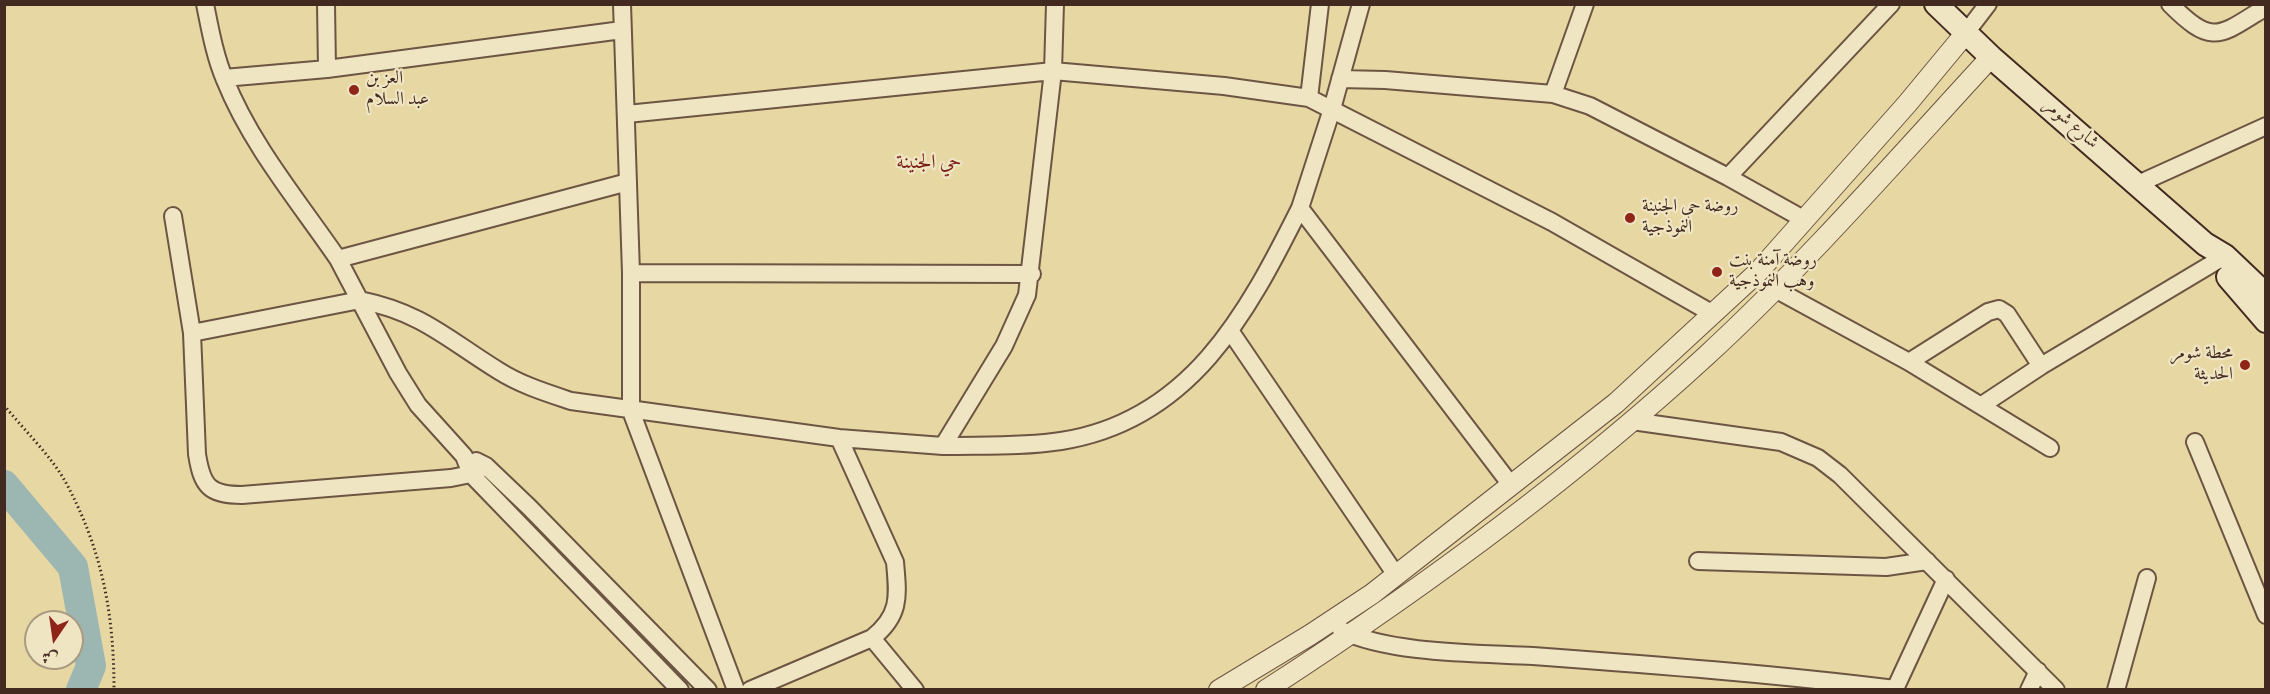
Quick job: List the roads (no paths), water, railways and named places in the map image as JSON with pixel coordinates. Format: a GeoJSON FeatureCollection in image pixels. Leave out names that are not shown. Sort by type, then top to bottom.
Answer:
{"type":"FeatureCollection","features":[{"type":"Feature","properties":{"kind":"main road","name":"شارع شومر"},"geometry":{"type":"LineString","coordinates":[[1936,4],[1991,57],[2215,254],[2265,295]]}},
{"type":"Feature","properties":{"kind":"main road","name":"شارع شومر"},"geometry":{"type":"LineString","coordinates":[[2215,254],[2265,321]]}},
{"type":"Feature","properties":{"kind":"street"},"geometry":{"type":"LineString","coordinates":[[205,4],[224,78],[250,130],[338,259],[384,349],[418,405],[464,456],[708,690]]}},
{"type":"Feature","properties":{"kind":"street"},"geometry":{"type":"LineString","coordinates":[[326,4],[327,69]]}},
{"type":"Feature","properties":{"kind":"street"},"geometry":{"type":"LineString","coordinates":[[622,4],[632,273],[632,411],[736,690]]}},
{"type":"Feature","properties":{"kind":"street"},"geometry":{"type":"LineString","coordinates":[[943,446],[1005,346],[1020,314],[1032,274],[1053,71],[1055,4]]}},
{"type":"Feature","properties":{"kind":"street"},"geometry":{"type":"LineString","coordinates":[[1309,98],[1320,4]]}},
{"type":"Feature","properties":{"kind":"street"},"geometry":{"type":"LineString","coordinates":[[192,333],[360,300],[385,305],[435,327],[500,372],[536,389],[571,401],[839,438],[943,446],[1062,441],[1098,432],[1134,419],[1188,380],[1232,332],[1269,270],[1300,208],[1332,109],[1361,4]]}},
{"type":"Feature","properties":{"kind":"street"},"geometry":{"type":"LineString","coordinates":[[1554,94],[1585,4]]}},
{"type":"Feature","properties":{"kind":"street"},"geometry":{"type":"LineString","coordinates":[[1728,177],[1891,4]]}},
{"type":"Feature","properties":{"kind":"street"},"geometry":{"type":"LineString","coordinates":[[1219,690],[1328,624],[1616,403],[1758,272],[1965,34],[1988,4]]}},
{"type":"Feature","properties":{"kind":"street"},"geometry":{"type":"LineString","coordinates":[[2170,4],[2187,21],[2210,34],[2225,32],[2265,7]]}},
{"type":"Feature","properties":{"kind":"street"},"geometry":{"type":"LineString","coordinates":[[224,78],[327,69],[622,30]]}},
{"type":"Feature","properties":{"kind":"street"},"geometry":{"type":"LineString","coordinates":[[1266,690],[1350,635],[1516,513],[1632,421],[1706,356],[1775,289],[1991,57]]}},
{"type":"Feature","properties":{"kind":"street"},"geometry":{"type":"LineString","coordinates":[[627,114],[1053,71],[1224,86],[1309,98],[1552,222],[1713,314]]}},
{"type":"Feature","properties":{"kind":"street"},"geometry":{"type":"LineString","coordinates":[[1340,79],[1415,82],[1554,94],[1590,106],[1728,177],[1805,220]]}},
{"type":"Feature","properties":{"kind":"street"},"geometry":{"type":"LineString","coordinates":[[2138,184],[2265,126]]}},
{"type":"Feature","properties":{"kind":"street"},"geometry":{"type":"LineString","coordinates":[[338,259],[628,182]]}},
{"type":"Feature","properties":{"kind":"street"},"geometry":{"type":"LineString","coordinates":[[1300,208],[1511,485]]}},
{"type":"Feature","properties":{"kind":"street"},"geometry":{"type":"LineString","coordinates":[[173,216],[192,333],[197,454],[200,474],[210,489],[228,495],[243,495],[416,481],[479,470]]}},
{"type":"Feature","properties":{"kind":"street"},"geometry":{"type":"LineString","coordinates":[[1982,405],[2215,254]]}},
{"type":"Feature","properties":{"kind":"street"},"geometry":{"type":"LineString","coordinates":[[632,273],[1032,274]]}},
{"type":"Feature","properties":{"kind":"street"},"geometry":{"type":"LineString","coordinates":[[1775,289],[1909,362],[2050,448]]}},
{"type":"Feature","properties":{"kind":"street"},"geometry":{"type":"LineString","coordinates":[[1909,362],[1988,312],[1999,309],[2007,314],[2041,366]]}},
{"type":"Feature","properties":{"kind":"street"},"geometry":{"type":"LineString","coordinates":[[1232,332],[1396,574]]}},
{"type":"Feature","properties":{"kind":"street"},"geometry":{"type":"LineString","coordinates":[[1632,421],[1781,442],[1806,451],[1840,475],[2056,690]]}},
{"type":"Feature","properties":{"kind":"street"},"geometry":{"type":"LineString","coordinates":[[750,690],[872,638],[886,627],[895,610],[897,583],[894,562],[839,438]]}},
{"type":"Feature","properties":{"kind":"street"},"geometry":{"type":"LineString","coordinates":[[2195,442],[2265,615]]}},
{"type":"Feature","properties":{"kind":"street"},"geometry":{"type":"LineString","coordinates":[[479,470],[680,690]]}},
{"type":"Feature","properties":{"kind":"street"},"geometry":{"type":"LineString","coordinates":[[1698,561],[1886,567],[1927,561]]}},
{"type":"Feature","properties":{"kind":"street"},"geometry":{"type":"LineString","coordinates":[[2116,690],[2147,578]]}},
{"type":"Feature","properties":{"kind":"street"},"geometry":{"type":"LineString","coordinates":[[1328,624],[1350,635],[1457,652],[1808,678],[1895,689],[1946,579]]}},
{"type":"Feature","properties":{"kind":"street"},"geometry":{"type":"LineString","coordinates":[[872,638],[915,690]]}},
{"type":"Feature","properties":{"kind":"street"},"geometry":{"type":"LineString","coordinates":[[2029,690],[2038,671]]}},
{"type":"Feature","properties":{"kind":"waterway"},"geometry":{"type":"LineString","coordinates":[[4,485],[73,567],[91,666],[81,690]]}},
{"type":"Feature","properties":{"kind":"place","name":"العز بن عبد السلام"},"geometry":{"type":"Point","coordinates":[354,90]}},
{"type":"Feature","properties":{"kind":"place","name":"روضة حي الجنينة النموذجية"},"geometry":{"type":"Point","coordinates":[1630,218]}},
{"type":"Feature","properties":{"kind":"place","name":"روضة آمنة بنت وهب النموذجية"},"geometry":{"type":"Point","coordinates":[1717,272]}},
{"type":"Feature","properties":{"kind":"place","name":"محطة شومر الحديثة"},"geometry":{"type":"Point","coordinates":[2245,365]}},
{"type":"Feature","properties":{"kind":"district","name":"حي الجنينة"},"geometry":{"type":"Point","coordinates":[929,165]}}]}
